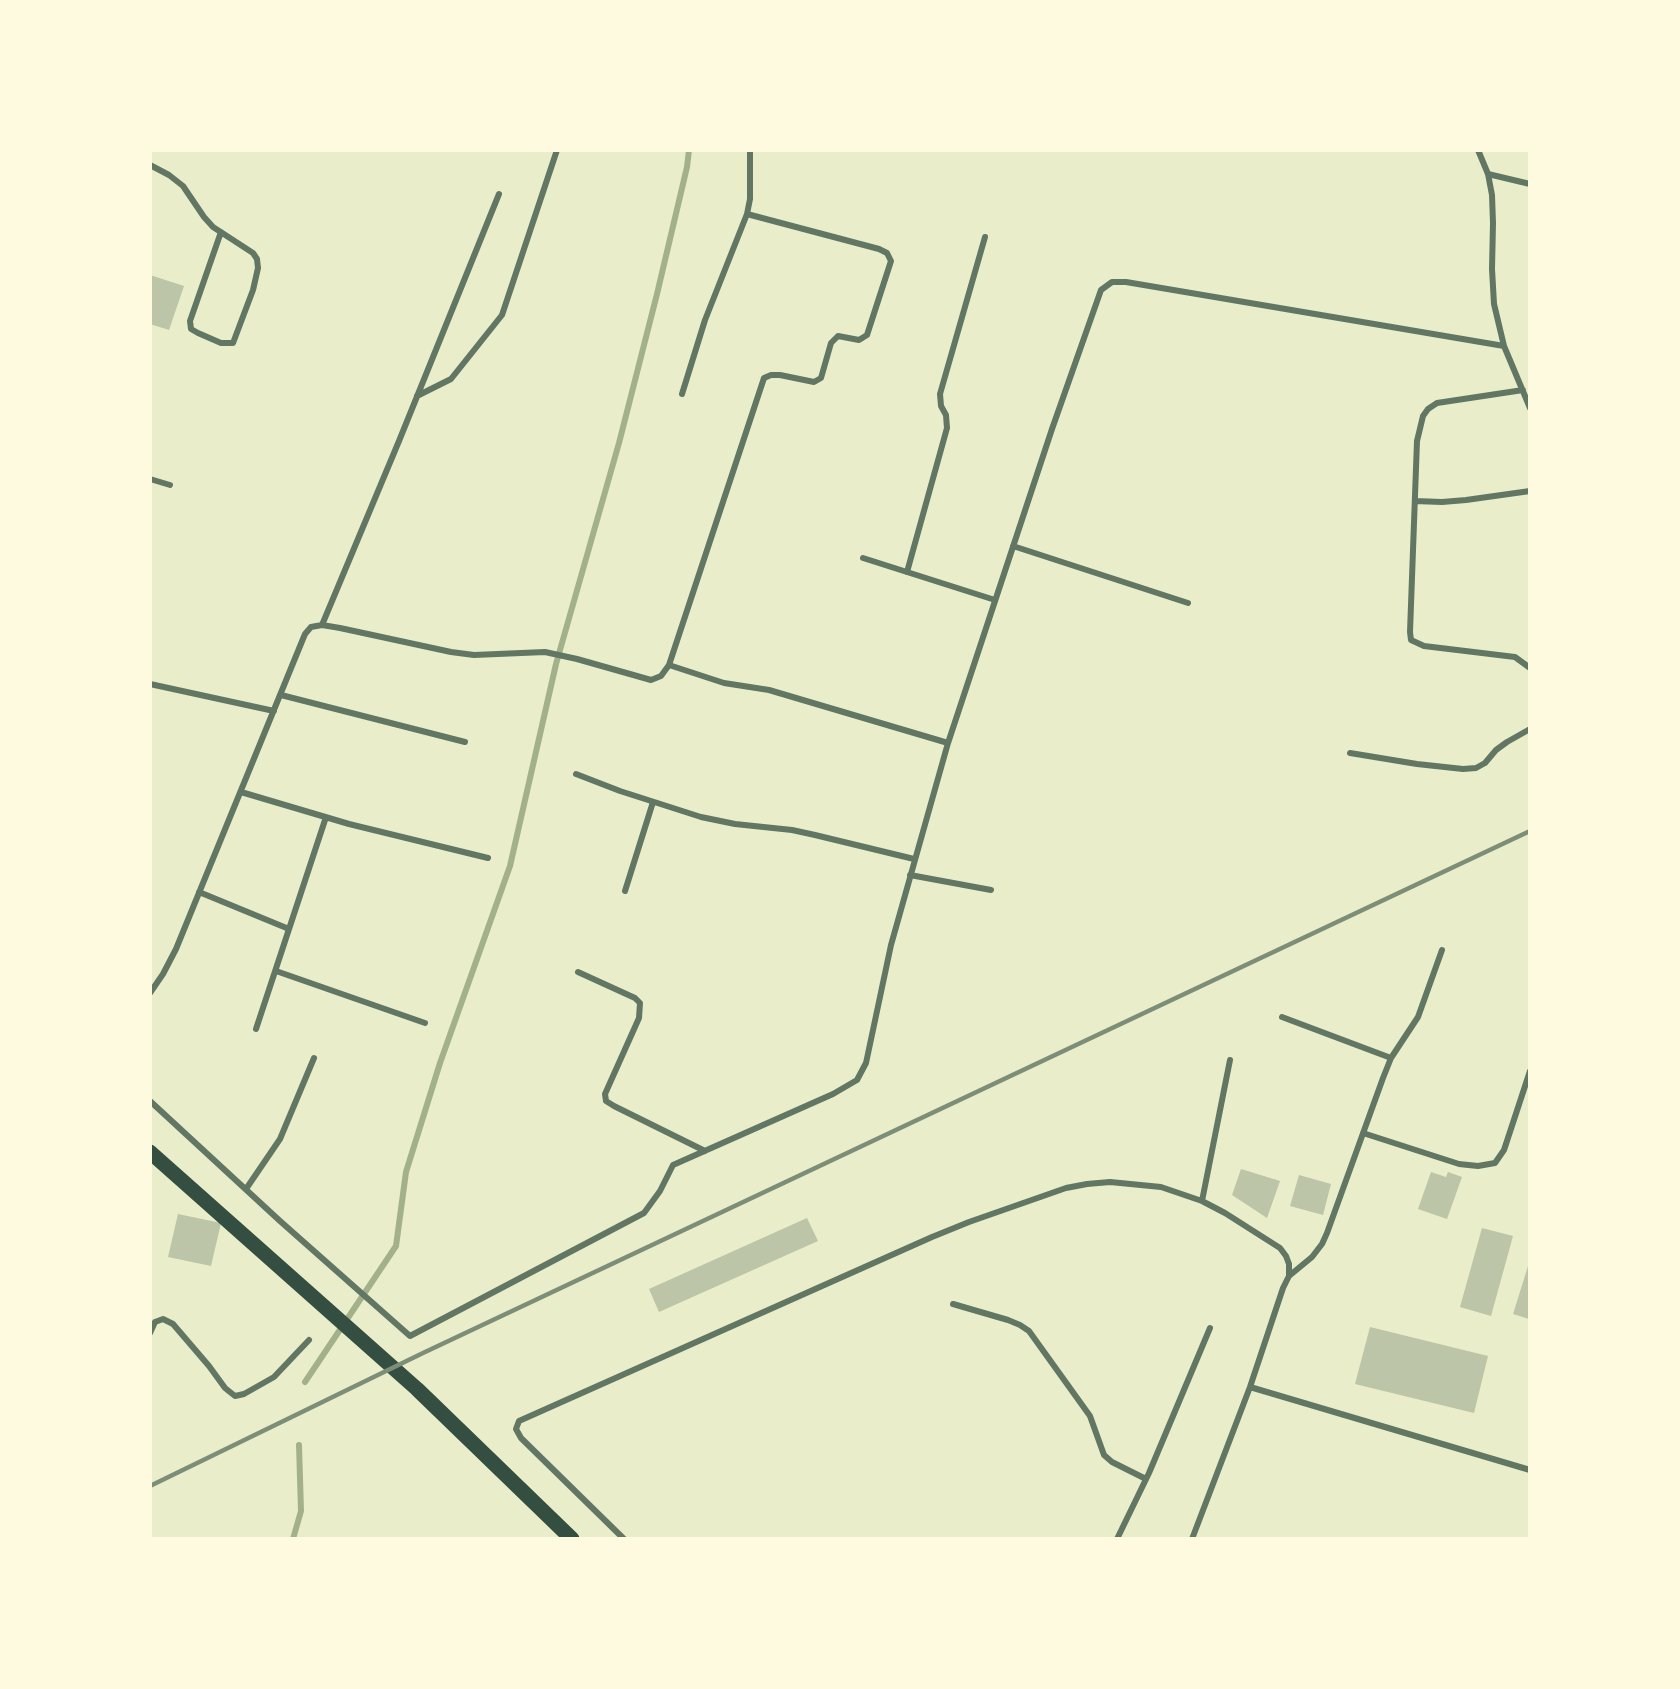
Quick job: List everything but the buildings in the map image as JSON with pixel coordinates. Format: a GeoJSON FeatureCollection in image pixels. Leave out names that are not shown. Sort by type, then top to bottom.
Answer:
{"type":"FeatureCollection","features":[{"type":"Feature","properties":{"kind":"main road"},"geometry":{"type":"LineString","coordinates":[[150,1152],[417,1389],[572,1539]]}},
{"type":"Feature","properties":{"kind":"street"},"geometry":{"type":"LineString","coordinates":[[417,396],[451,379],[502,315],[557,150]]}},
{"type":"Feature","properties":{"kind":"street"},"geometry":{"type":"LineString","coordinates":[[681,394],[705,320],[747,214],[750,199],[750,150]]}},
{"type":"Feature","properties":{"kind":"street"},"geometry":{"type":"LineString","coordinates":[[1478,150],[1488,174],[1492,195],[1494,304],[1504,345],[1530,408]]}},
{"type":"Feature","properties":{"kind":"street"},"geometry":{"type":"LineString","coordinates":[[150,165],[183,186],[213,227],[221,232],[253,253],[257,259],[258,268],[253,290],[233,343],[221,343],[198,333],[191,329],[190,321],[221,232]]}},
{"type":"Feature","properties":{"kind":"street"},"geometry":{"type":"LineString","coordinates":[[1488,174],[1530,184]]}},
{"type":"Feature","properties":{"kind":"street"},"geometry":{"type":"LineString","coordinates":[[322,625],[499,194]]}},
{"type":"Feature","properties":{"kind":"street"},"geometry":{"type":"LineString","coordinates":[[150,993],[176,949],[305,634],[312,627],[322,625],[474,655],[545,652],[651,680],[661,676],[669,665],[764,378],[780,375],[814,382],[821,378],[831,343],[838,336],[859,340],[867,335],[891,261],[887,253],[879,249],[747,214]]}},
{"type":"Feature","properties":{"kind":"street"},"geometry":{"type":"LineString","coordinates":[[907,572],[947,428],[940,394],[985,237]]}},
{"type":"Feature","properties":{"kind":"street"},"geometry":{"type":"LineString","coordinates":[[150,1101],[410,1336],[644,1213],[660,1191],[673,1165],[833,1094],[857,1080],[866,1063],[891,945],[948,743],[1052,429],[1101,290],[1112,282],[1126,282],[1504,345]]}},
{"type":"Feature","properties":{"kind":"street"},"geometry":{"type":"LineString","coordinates":[[1522,390],[1437,403],[1423,416],[1417,441],[1410,632],[1411,640],[1424,646],[1515,657],[1530,668]]}},
{"type":"Feature","properties":{"kind":"street"},"geometry":{"type":"LineString","coordinates":[[150,479],[170,485]]}},
{"type":"Feature","properties":{"kind":"street"},"geometry":{"type":"LineString","coordinates":[[1415,501],[1466,500],[1530,491]]}},
{"type":"Feature","properties":{"kind":"street"},"geometry":{"type":"LineString","coordinates":[[1013,546],[1188,603]]}},
{"type":"Feature","properties":{"kind":"street"},"geometry":{"type":"LineString","coordinates":[[863,558],[995,600]]}},
{"type":"Feature","properties":{"kind":"street"},"geometry":{"type":"LineString","coordinates":[[669,665],[724,683],[769,690],[948,743]]}},
{"type":"Feature","properties":{"kind":"street"},"geometry":{"type":"LineString","coordinates":[[150,684],[274,711]]}},
{"type":"Feature","properties":{"kind":"street"},"geometry":{"type":"LineString","coordinates":[[280,695],[465,742]]}},
{"type":"Feature","properties":{"kind":"street"},"geometry":{"type":"LineString","coordinates":[[1350,753],[1417,764],[1463,769],[1476,768],[1485,763],[1496,750],[1507,742],[1530,729]]}},
{"type":"Feature","properties":{"kind":"street"},"geometry":{"type":"LineString","coordinates":[[576,774],[653,802],[712,820],[815,834],[914,859]]}},
{"type":"Feature","properties":{"kind":"street"},"geometry":{"type":"LineString","coordinates":[[241,792],[349,824],[488,858]]}},
{"type":"Feature","properties":{"kind":"street"},"geometry":{"type":"LineString","coordinates":[[625,891],[653,802]]}},
{"type":"Feature","properties":{"kind":"street"},"geometry":{"type":"LineString","coordinates":[[256,1029],[326,817]]}},
{"type":"Feature","properties":{"kind":"street"},"geometry":{"type":"LineString","coordinates":[[910,875],[991,890]]}},
{"type":"Feature","properties":{"kind":"street"},"geometry":{"type":"LineString","coordinates":[[199,892],[289,929]]}},
{"type":"Feature","properties":{"kind":"street"},"geometry":{"type":"LineString","coordinates":[[1192,1539],[1250,1387],[1282,1288],[1289,1276],[1312,1257],[1322,1244],[1391,1058],[1418,1017],[1442,950]]}},
{"type":"Feature","properties":{"kind":"street"},"geometry":{"type":"LineString","coordinates":[[276,971],[425,1023]]}},
{"type":"Feature","properties":{"kind":"street"},"geometry":{"type":"LineString","coordinates":[[578,972],[635,998],[640,1003],[639,1018],[605,1094],[606,1101],[705,1151]]}},
{"type":"Feature","properties":{"kind":"street"},"geometry":{"type":"LineString","coordinates":[[1282,1017],[1391,1058]]}},
{"type":"Feature","properties":{"kind":"street"},"geometry":{"type":"LineString","coordinates":[[246,1190],[280,1139],[314,1058]]}},
{"type":"Feature","properties":{"kind":"street"},"geometry":{"type":"LineString","coordinates":[[1202,1201],[1230,1060]]}},
{"type":"Feature","properties":{"kind":"street"},"geometry":{"type":"LineString","coordinates":[[1363,1133],[1459,1164],[1478,1166],[1495,1162],[1504,1150],[1530,1071]]}},
{"type":"Feature","properties":{"kind":"street"},"geometry":{"type":"LineString","coordinates":[[624,1539],[521,1438],[516,1429],[519,1421],[932,1237],[1066,1188],[1110,1182],[1129,1183],[1161,1188],[1202,1201],[1225,1213],[1280,1248],[1289,1264],[1289,1276]]}},
{"type":"Feature","properties":{"kind":"street"},"geometry":{"type":"LineString","coordinates":[[953,1304],[1008,1320],[1029,1332],[1090,1416],[1104,1455],[1112,1462],[1146,1479]]}},
{"type":"Feature","properties":{"kind":"street"},"geometry":{"type":"LineString","coordinates":[[150,1333],[155,1322],[163,1319],[173,1324],[225,1388],[235,1396],[244,1394],[274,1377],[309,1340]]}},
{"type":"Feature","properties":{"kind":"street"},"geometry":{"type":"LineString","coordinates":[[1117,1539],[1146,1479],[1210,1328]]}},
{"type":"Feature","properties":{"kind":"street"},"geometry":{"type":"LineString","coordinates":[[1250,1387],[1530,1470]]}},
{"type":"Feature","properties":{"kind":"waterway"},"geometry":{"type":"LineString","coordinates":[[305,1382],[396,1246],[406,1172],[440,1063],[510,866],[556,664],[619,443],[657,294],[689,150]]}},
{"type":"Feature","properties":{"kind":"waterway"},"geometry":{"type":"LineString","coordinates":[[293,1539],[301,1511],[299,1445]]}},
{"type":"Feature","properties":{"kind":"railway"},"geometry":{"type":"LineString","coordinates":[[150,1486],[423,1353],[1530,831]]}}]}
